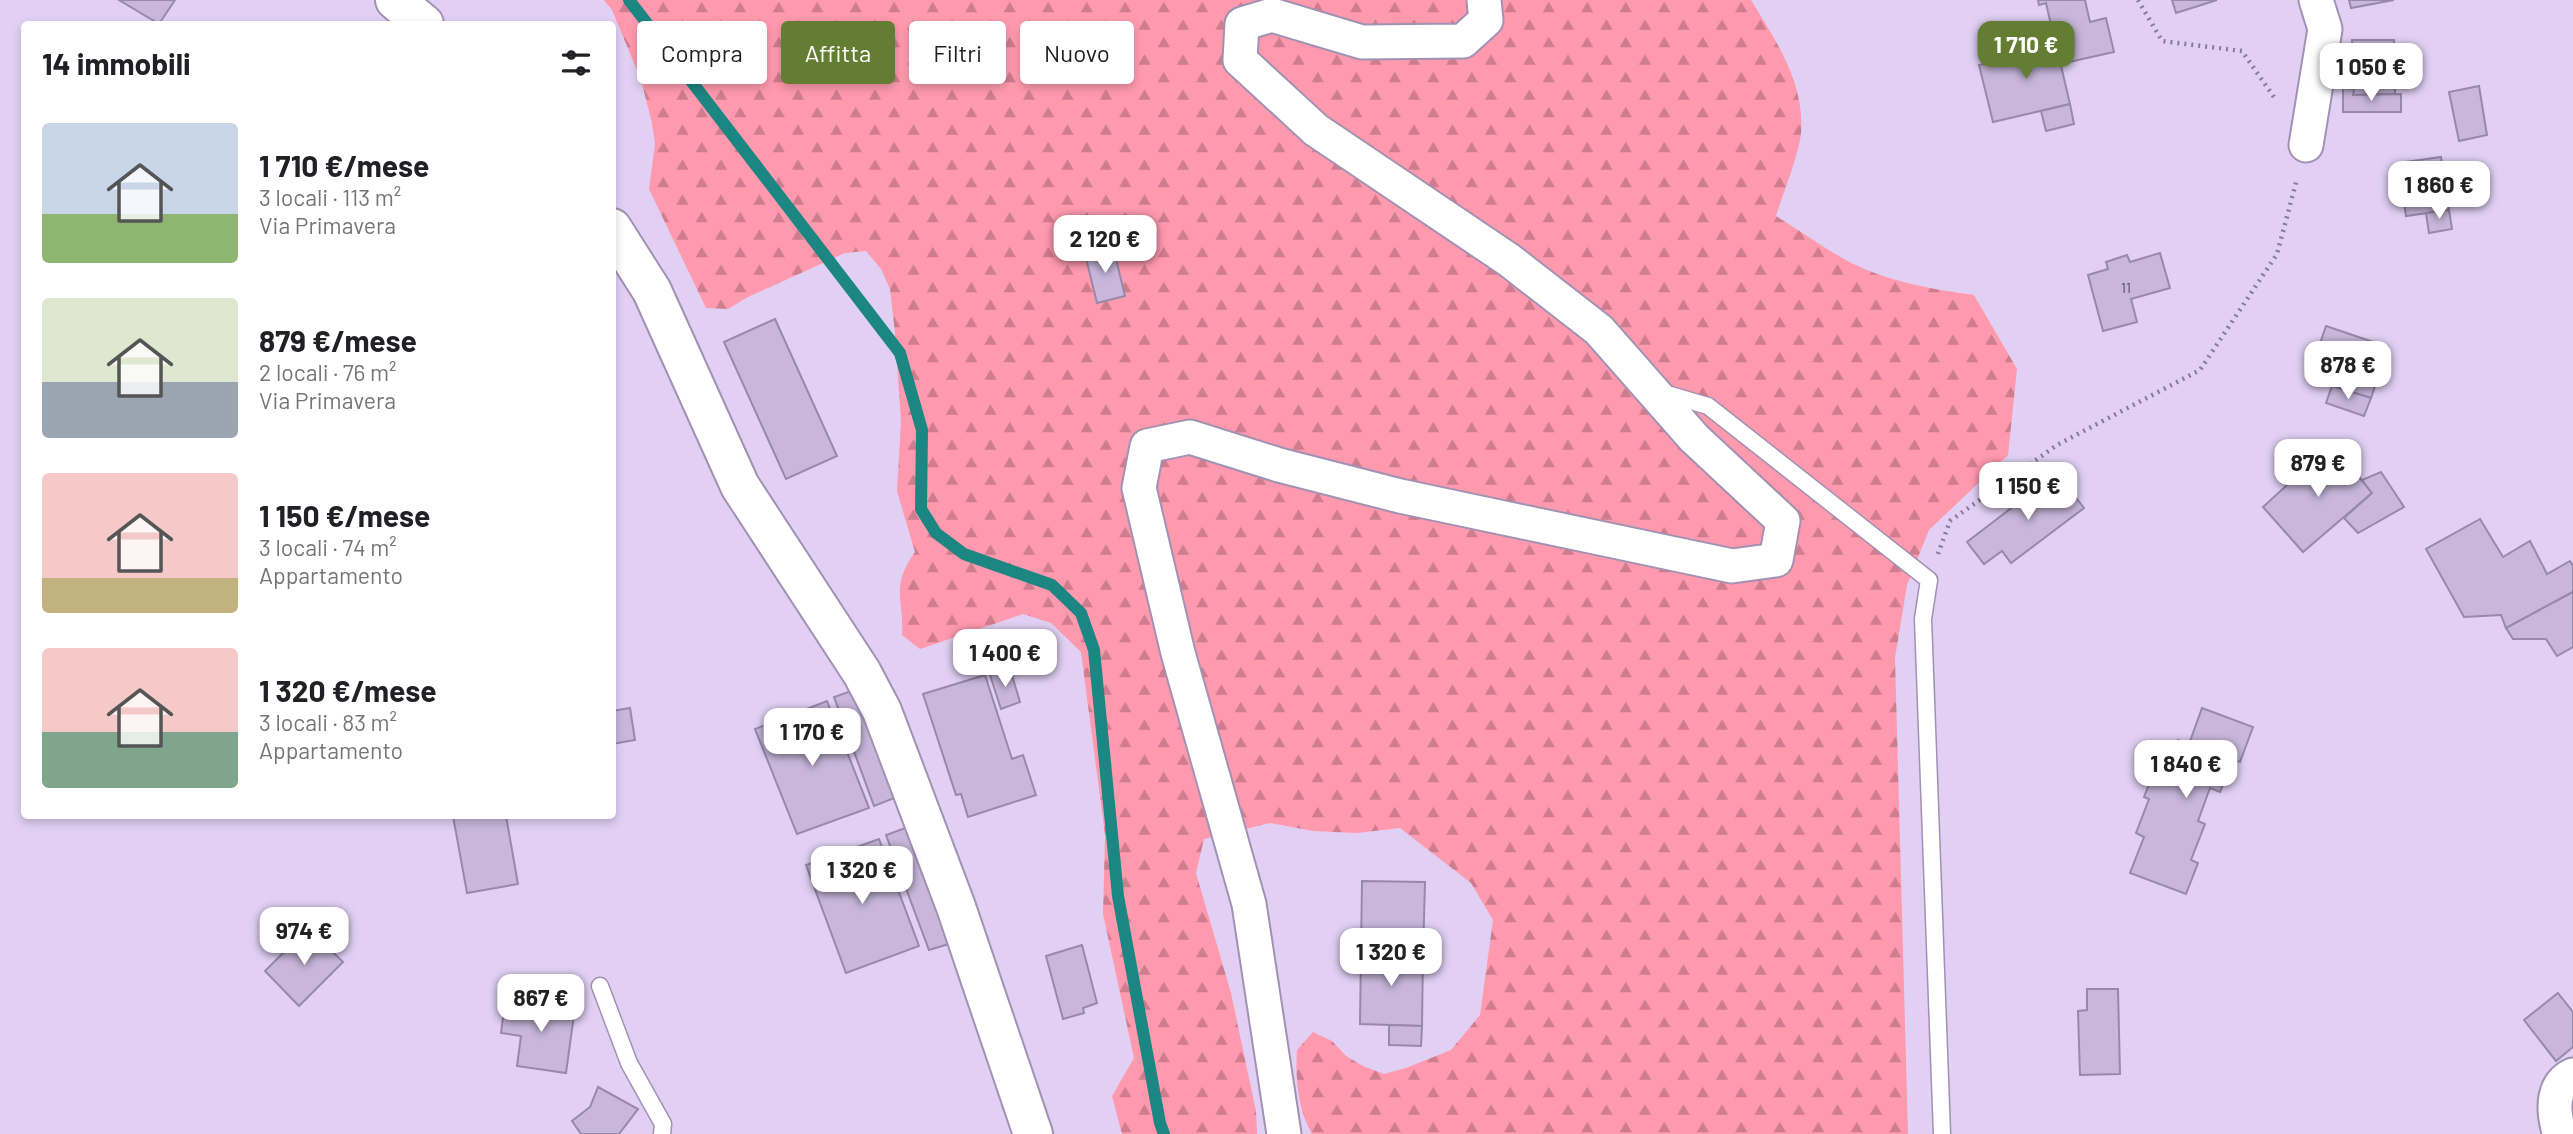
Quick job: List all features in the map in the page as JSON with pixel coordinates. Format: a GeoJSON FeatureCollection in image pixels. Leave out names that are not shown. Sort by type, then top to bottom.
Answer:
{"type":"FeatureCollection","features":[{"type":"Feature","properties":{"kind":"street"},"geometry":{"type":"LineString","coordinates":[[395,0],[420,21]]}},
{"type":"Feature","properties":{"kind":"street"},"geometry":{"type":"LineString","coordinates":[[1284,1134],[1249,904],[1178,653],[1139,488],[1147,446],[1190,437],[1279,465],[1400,496],[1732,566],[1776,560],[1783,521],[1694,438],[1599,330],[1508,260],[1317,130],[1240,60],[1242,24],[1272,15],[1362,42],[1463,41],[1486,19],[1484,0]]}},
{"type":"Feature","properties":{"kind":"street"},"geometry":{"type":"LineString","coordinates":[[2306,145],[2325,29],[2316,0]]}},
{"type":"Feature","properties":{"kind":"street"},"geometry":{"type":"LineString","coordinates":[[616,234],[652,290],[740,486],[862,673],[882,710],[956,907],[1033,1134]]}},
{"type":"Feature","properties":{"kind":"street"},"geometry":{"type":"LineString","coordinates":[[2566,1134],[2558,1128],[2554,1107],[2557,1092],[2567,1078],[2573,1076]]}},
{"type":"Feature","properties":{"kind":"lane"},"geometry":{"type":"LineString","coordinates":[[1651,389],[1708,406],[1929,580],[1923,619],[1942,1134]]}},
{"type":"Feature","properties":{"kind":"lane"},"geometry":{"type":"LineString","coordinates":[[600,986],[629,1063],[663,1125],[662,1134]]}},
{"type":"Feature","properties":{"kind":"path"},"geometry":{"type":"LineString","coordinates":[[1929,580],[1950,521],[2057,445],[2200,370],[2277,254],[2306,145],[2242,51],[2162,41],[2138,0]]}},
{"type":"Feature","properties":{"kind":"green space"},"geometry":{"type":"Polygon","coordinates":[[[604,0],[1751,0],[1787,63],[1794,80],[1801,115],[1797,152],[1776,216],[1859,267],[1924,287],[1974,295],[2017,369],[2008,455],[1929,530],[1907,585],[1895,658],[1908,1134],[1312,1134],[1303,1115],[1298,1093],[1297,1050],[1313,1032],[1332,1041],[1346,1056],[1384,1074],[1451,1050],[1480,1015],[1493,920],[1471,883],[1400,828],[1357,833],[1313,831],[1270,823],[1204,839],[1196,873],[1231,993],[1256,1111],[1257,1134],[1122,1134],[1112,1096],[1134,1058],[1103,914],[1105,835],[1081,652],[1051,623],[1023,614],[920,649],[902,635],[900,584],[907,564],[915,552],[897,491],[901,422],[895,333],[890,289],[881,269],[866,251],[845,253],[746,298],[728,309],[706,308],[649,189],[655,144],[642,84],[767,84],[767,21],[637,21],[637,70],[612,10],[604,0]]]}},
{"type":"Feature","properties":{"kind":"building"},"geometry":{"type":"Polygon","coordinates":[[[119,0],[175,0],[161,21],[154,21],[119,0]]]}},
{"type":"Feature","properties":{"kind":"building"},"geometry":{"type":"Polygon","coordinates":[[[2038,0],[2085,0],[2090,22],[2106,18],[2114,52],[2060,64],[2046,3],[2039,5],[2038,0]]]}},
{"type":"Feature","properties":{"kind":"building"},"geometry":{"type":"Polygon","coordinates":[[[2172,0],[2217,0],[2176,13],[2172,0]]]}},
{"type":"Feature","properties":{"kind":"building"},"geometry":{"type":"Polygon","coordinates":[[[2349,0],[2394,0],[2351,8],[2349,0]]]}},
{"type":"Feature","properties":{"kind":"building"},"geometry":{"type":"Polygon","coordinates":[[[2054,36],[2070,104],[1993,122],[1979,65],[2023,55],[2021,43],[2054,36]]]}},
{"type":"Feature","properties":{"kind":"building"},"geometry":{"type":"Polygon","coordinates":[[[2352,40],[2394,40],[2395,94],[2353,95],[2354,89],[2343,88],[2343,77],[2353,77],[2352,40]]]}},
{"type":"Feature","properties":{"kind":"building"},"geometry":{"type":"Polygon","coordinates":[[[2479,86],[2487,135],[2459,141],[2449,92],[2479,86]]]}},
{"type":"Feature","properties":{"kind":"building"},"geometry":{"type":"Polygon","coordinates":[[[2343,88],[2354,89],[2353,95],[2401,94],[2401,112],[2343,112],[2343,88]]]}},
{"type":"Feature","properties":{"kind":"building"},"geometry":{"type":"Polygon","coordinates":[[[2070,104],[2074,124],[2046,131],[2041,111],[2070,104]]]}},
{"type":"Feature","properties":{"kind":"building"},"geometry":{"type":"Polygon","coordinates":[[[2441,157],[2449,210],[2406,216],[2398,163],[2441,157]]]}},
{"type":"Feature","properties":{"kind":"building"},"geometry":{"type":"Polygon","coordinates":[[[2449,210],[2452,229],[2429,233],[2426,213],[2449,210]]]}},
{"type":"Feature","properties":{"kind":"building"},"geometry":{"type":"Polygon","coordinates":[[[1113,247],[1125,296],[1097,303],[1085,254],[1113,247]]]}},
{"type":"Feature","properties":{"kind":"building"},"geometry":{"type":"Polygon","coordinates":[[[2160,253],[2170,288],[2131,299],[2137,322],[2103,331],[2088,275],[2108,269],[2106,262],[2127,255],[2130,262],[2160,253]]]}},
{"type":"Feature","properties":{"kind":"building"},"geometry":{"type":"Polygon","coordinates":[[[775,319],[837,456],[786,479],[724,342],[775,319]]]}},
{"type":"Feature","properties":{"kind":"building"},"geometry":{"type":"Polygon","coordinates":[[[2326,326],[2388,347],[2371,398],[2308,378],[2326,326]]]}},
{"type":"Feature","properties":{"kind":"building"},"geometry":{"type":"Polygon","coordinates":[[[2332,386],[2371,398],[2364,416],[2326,403],[2332,386]]]}},
{"type":"Feature","properties":{"kind":"building"},"geometry":{"type":"Polygon","coordinates":[[[2332,444],[2372,493],[2303,552],[2263,507],[2332,444]]]}},
{"type":"Feature","properties":{"kind":"building"},"geometry":{"type":"Polygon","coordinates":[[[2381,472],[2404,507],[2358,533],[2344,518],[2372,493],[2362,480],[2381,472]]]}},
{"type":"Feature","properties":{"kind":"building"},"geometry":{"type":"Polygon","coordinates":[[[2057,473],[2084,508],[2011,563],[2002,551],[1984,564],[1967,542],[2057,473]]]}},
{"type":"Feature","properties":{"kind":"building"},"geometry":{"type":"Polygon","coordinates":[[[2480,519],[2503,557],[2530,541],[2547,574],[2570,561],[2573,566],[2573,592],[2506,628],[2501,615],[2464,617],[2426,549],[2480,519]]]}},
{"type":"Feature","properties":{"kind":"building"},"geometry":{"type":"Polygon","coordinates":[[[2573,592],[2573,647],[2557,656],[2546,639],[2513,639],[2506,628],[2573,592]]]}},
{"type":"Feature","properties":{"kind":"building"},"geometry":{"type":"Polygon","coordinates":[[[1010,669],[1020,702],[1001,709],[990,675],[1010,669]]]}},
{"type":"Feature","properties":{"kind":"building"},"geometry":{"type":"Polygon","coordinates":[[[985,675],[1012,759],[1023,755],[1036,795],[968,817],[961,794],[956,795],[923,694],[985,675]]]}},
{"type":"Feature","properties":{"kind":"building"},"geometry":{"type":"Polygon","coordinates":[[[857,689],[897,797],[874,806],[834,697],[857,689]]]}},
{"type":"Feature","properties":{"kind":"building"},"geometry":{"type":"Polygon","coordinates":[[[827,701],[869,808],[797,834],[755,729],[827,701]]]}},
{"type":"Feature","properties":{"kind":"building"},"geometry":{"type":"Polygon","coordinates":[[[630,708],[635,740],[616,743],[616,710],[630,708]]]}},
{"type":"Feature","properties":{"kind":"building"},"geometry":{"type":"Polygon","coordinates":[[[2202,708],[2253,727],[2240,762],[2233,759],[2220,792],[2210,788],[2198,821],[2205,824],[2191,860],[2198,863],[2186,894],[2130,873],[2144,837],[2136,833],[2149,799],[2144,797],[2156,767],[2166,771],[2178,740],[2189,744],[2202,708]]]}},
{"type":"Feature","properties":{"kind":"building"},"geometry":{"type":"Polygon","coordinates":[[[454,819],[507,819],[518,884],[467,893],[454,819]]]}},
{"type":"Feature","properties":{"kind":"building"},"geometry":{"type":"Polygon","coordinates":[[[908,827],[952,943],[929,950],[886,835],[908,827]]]}},
{"type":"Feature","properties":{"kind":"building"},"geometry":{"type":"Polygon","coordinates":[[[879,839],[919,946],[846,973],[806,865],[879,839]]]}},
{"type":"Feature","properties":{"kind":"building"},"geometry":{"type":"Polygon","coordinates":[[[1362,881],[1425,882],[1423,953],[1361,950],[1362,881]]]}},
{"type":"Feature","properties":{"kind":"building"},"geometry":{"type":"Polygon","coordinates":[[[308,928],[343,962],[299,1006],[265,971],[308,928]]]}},
{"type":"Feature","properties":{"kind":"building"},"geometry":{"type":"Polygon","coordinates":[[[1082,945],[1097,1003],[1083,1008],[1084,1013],[1063,1019],[1046,956],[1082,945]]]}},
{"type":"Feature","properties":{"kind":"building"},"geometry":{"type":"Polygon","coordinates":[[[1361,950],[1423,953],[1422,1026],[1360,1024],[1361,950]]]}},
{"type":"Feature","properties":{"kind":"building"},"geometry":{"type":"Polygon","coordinates":[[[2087,989],[2118,989],[2120,1074],[2080,1075],[2078,1011],[2087,1010],[2087,989]]]}},
{"type":"Feature","properties":{"kind":"building"},"geometry":{"type":"Polygon","coordinates":[[[551,993],[568,995],[566,1013],[574,1015],[566,1073],[517,1066],[521,1036],[501,1033],[505,1003],[549,1009],[551,993]]]}},
{"type":"Feature","properties":{"kind":"building"},"geometry":{"type":"Polygon","coordinates":[[[2558,993],[2573,1012],[2573,1047],[2556,1061],[2524,1020],[2558,993]]]}},
{"type":"Feature","properties":{"kind":"building"},"geometry":{"type":"Polygon","coordinates":[[[1389,1025],[1422,1026],[1421,1046],[1389,1045],[1389,1025]]]}},
{"type":"Feature","properties":{"kind":"building"},"geometry":{"type":"Polygon","coordinates":[[[598,1087],[638,1109],[619,1134],[581,1134],[572,1121],[590,1107],[598,1087]]]}},
{"type":"Feature","properties":{"kind":"waterway"},"geometry":{"type":"LineString","coordinates":[[629,0],[900,353],[922,430],[921,509],[936,533],[964,554],[1052,585],[1081,613],[1094,650],[1118,896],[1164,1134]]}}]}
